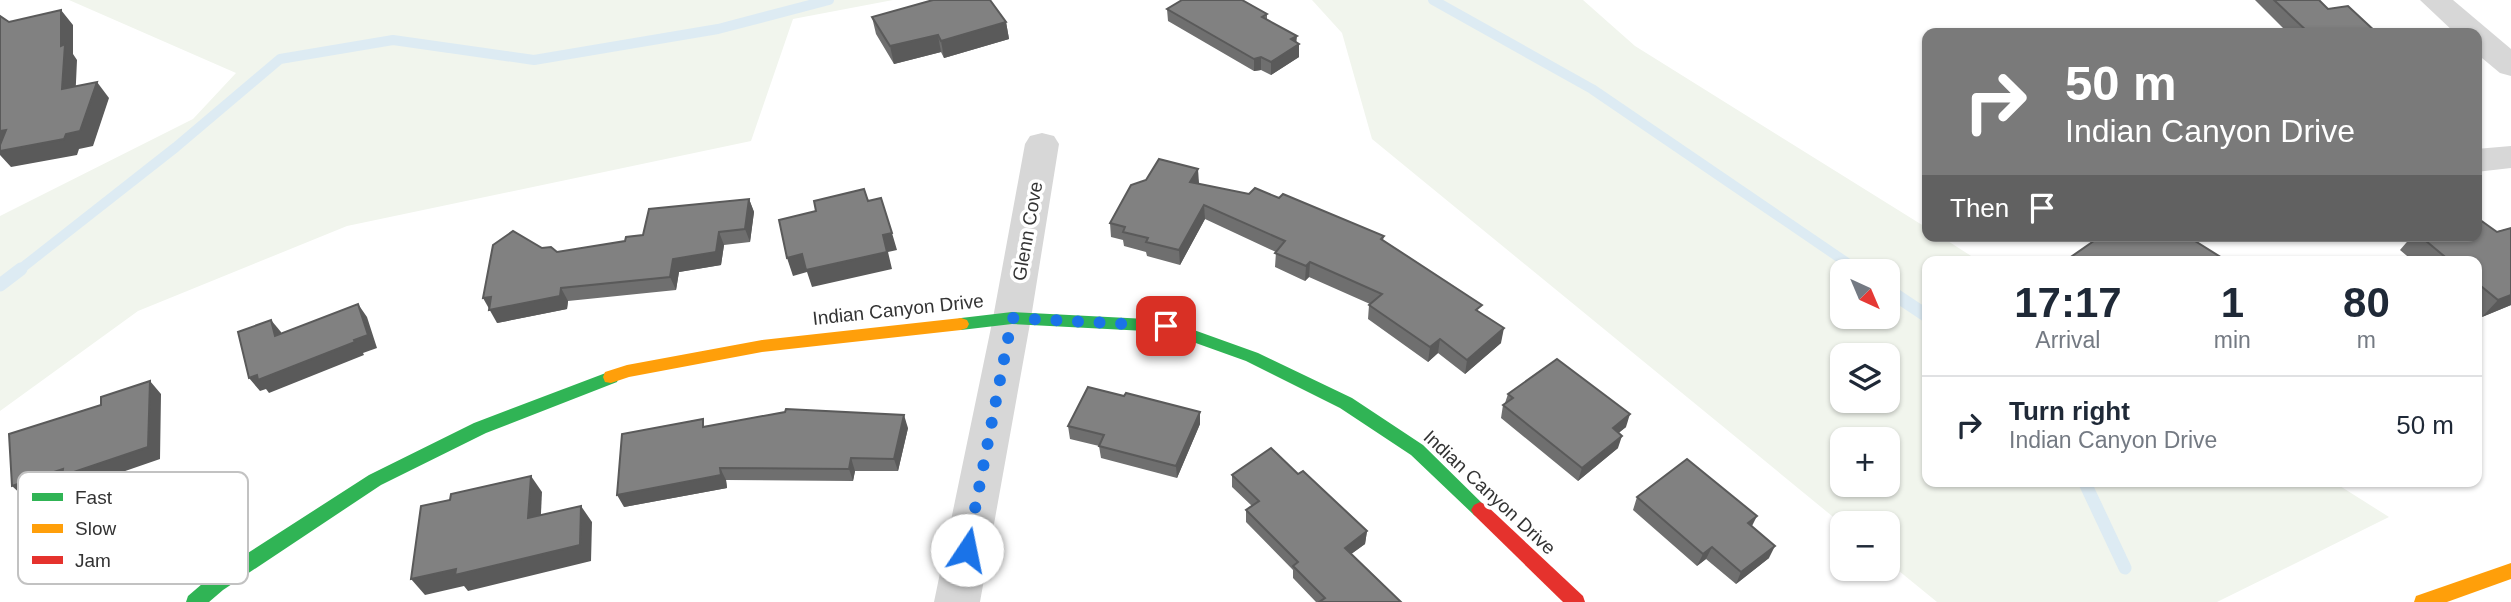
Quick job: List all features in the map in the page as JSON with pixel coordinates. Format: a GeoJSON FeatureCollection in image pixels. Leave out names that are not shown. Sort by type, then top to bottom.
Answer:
{"type":"FeatureCollection","features":[{"type":"Feature","properties":{"kind":"street"},"geometry":{"type":"LineString","coordinates":[[2435,0],[2467,28]]}},
{"type":"Feature","properties":{"kind":"street"},"geometry":{"type":"LineString","coordinates":[[2482,41],[2511,66]]}},
{"type":"Feature","properties":{"kind":"street","name":"Glenn Cove"},"geometry":{"type":"LineString","coordinates":[[957,602],[1012,318],[1042,144]]}},
{"type":"Feature","properties":{"kind":"street"},"geometry":{"type":"LineString","coordinates":[[2482,159],[2511,157]]}},
{"type":"Feature","properties":{"kind":"street","name":"Indian Canyon Drive"},"geometry":{"type":"LineString","coordinates":[[248,563],[375,480],[480,428],[627,371],[762,346],[1012,318],[1166,326],[1252,357],[1346,403],[1417,450],[1576,602]]}},
{"type":"Feature","properties":{"kind":"street"},"geometry":{"type":"LineString","coordinates":[[2423,602],[2511,571]]}},
{"type":"Feature","properties":{"kind":"street","name":"Indian Canyon Drive"},"geometry":{"type":"LineString","coordinates":[[195,602],[216,584]]}},
{"type":"Feature","properties":{"kind":"shaded area"},"geometry":{"type":"Polygon","coordinates":[[[69,0],[893,0],[793,19],[751,141],[347,226],[138,311],[0,411],[0,216],[193,119],[236,73],[69,0]]]}},
{"type":"Feature","properties":{"kind":"shaded area"},"geometry":{"type":"Polygon","coordinates":[[[1312,0],[1583,0],[1635,46],[1922,225],[1922,242],[1949,242],[1971,256],[1922,256],[1922,487],[2342,487],[2389,517],[2217,602],[1937,602],[1900,572],[1900,511],[1830,511],[1830,514],[1372,139],[1342,33],[1312,0]]]}},
{"type":"Feature","properties":{"kind":"building"},"geometry":{"type":"Polygon","coordinates":[[[933,0],[990,0],[1006,22],[941,41],[938,35],[890,46],[872,17],[933,0]]]}},
{"type":"Feature","properties":{"kind":"building"},"geometry":{"type":"Polygon","coordinates":[[[1182,0],[1242,0],[1267,14],[1262,17],[1297,36],[1291,39],[1299,44],[1271,62],[1261,57],[1254,59],[1167,9],[1182,0]]]}},
{"type":"Feature","properties":{"kind":"building"},"geometry":{"type":"Polygon","coordinates":[[[2274,0],[2319,0],[2328,9],[2348,6],[2372,28],[2304,28],[2274,0]]]}},
{"type":"Feature","properties":{"kind":"building"},"geometry":{"type":"Polygon","coordinates":[[[61,10],[61,46],[65,44],[62,89],[97,82],[80,131],[66,134],[64,139],[0,151],[6,130],[0,131],[0,16],[9,22],[61,10]]]}},
{"type":"Feature","properties":{"kind":"building"},"geometry":{"type":"Polygon","coordinates":[[[1159,159],[1198,169],[1190,182],[1249,194],[1255,188],[1279,198],[1283,194],[1384,236],[1381,239],[1482,305],[1476,310],[1504,328],[1467,360],[1440,339],[1430,347],[1369,305],[1382,294],[1310,262],[1306,266],[1275,253],[1285,241],[1204,205],[1179,250],[1146,242],[1148,238],[1123,232],[1125,227],[1110,223],[1131,185],[1146,180],[1159,159]]]}},
{"type":"Feature","properties":{"kind":"building"},"geometry":{"type":"Polygon","coordinates":[[[864,189],[868,201],[881,198],[892,233],[883,235],[887,252],[806,270],[802,254],[787,258],[779,220],[816,211],[814,201],[864,189]]]}},
{"type":"Feature","properties":{"kind":"building"},"geometry":{"type":"Polygon","coordinates":[[[749,199],[745,229],[719,232],[716,252],[673,259],[670,277],[561,288],[560,296],[489,310],[491,297],[483,298],[493,245],[513,231],[542,248],[551,247],[557,252],[625,241],[626,237],[643,235],[649,209],[749,199]]]}},
{"type":"Feature","properties":{"kind":"building"},"geometry":{"type":"Polygon","coordinates":[[[2482,221],[2497,232],[2511,228],[2511,295],[2498,300],[2482,287],[2482,256],[2444,256],[2427,242],[2482,242],[2482,221]]]}},
{"type":"Feature","properties":{"kind":"building"},"geometry":{"type":"Polygon","coordinates":[[[2092,242],[2197,242],[2219,256],[2072,256],[2092,242]]]}},
{"type":"Feature","properties":{"kind":"building"},"geometry":{"type":"Polygon","coordinates":[[[358,304],[368,335],[258,380],[257,375],[249,378],[238,332],[271,320],[275,336],[358,304]]]}},
{"type":"Feature","properties":{"kind":"building"},"geometry":{"type":"Polygon","coordinates":[[[1557,359],[1630,414],[1613,428],[1622,436],[1582,468],[1503,405],[1513,398],[1508,394],[1557,359]]]}},
{"type":"Feature","properties":{"kind":"building"},"geometry":{"type":"Polygon","coordinates":[[[150,381],[148,447],[74,472],[63,472],[63,469],[54,472],[18,472],[18,484],[12,486],[9,434],[101,405],[101,397],[150,381]]]}},
{"type":"Feature","properties":{"kind":"building"},"geometry":{"type":"Polygon","coordinates":[[[1088,387],[1124,396],[1126,393],[1200,412],[1176,466],[1099,446],[1104,435],[1068,426],[1088,387]]]}},
{"type":"Feature","properties":{"kind":"building"},"geometry":{"type":"Polygon","coordinates":[[[786,409],[904,415],[894,459],[851,458],[849,469],[720,468],[721,475],[617,495],[622,434],[703,419],[703,427],[785,412],[786,409]]]}},
{"type":"Feature","properties":{"kind":"building"},"geometry":{"type":"Polygon","coordinates":[[[1271,448],[1298,474],[1303,471],[1367,531],[1345,548],[1401,602],[1319,602],[1325,598],[1293,566],[1298,562],[1246,510],[1259,501],[1232,475],[1271,448]]]}},
{"type":"Feature","properties":{"kind":"building"},"geometry":{"type":"Polygon","coordinates":[[[1687,459],[1757,516],[1748,523],[1775,546],[1741,572],[1712,547],[1703,554],[1637,497],[1687,459]]]}},
{"type":"Feature","properties":{"kind":"building"},"geometry":{"type":"Polygon","coordinates":[[[531,476],[528,518],[581,506],[580,545],[455,575],[456,569],[411,579],[421,506],[450,500],[451,494],[531,476]]]}},
{"type":"Feature","properties":{"kind":"waterway"},"geometry":{"type":"LineString","coordinates":[[18,271],[176,147],[280,59],[393,40],[534,60],[718,29],[829,0]]}},
{"type":"Feature","properties":{"kind":"waterway"},"geometry":{"type":"LineString","coordinates":[[1433,0],[1592,89],[1841,259]]}},
{"type":"Feature","properties":{"kind":"waterway"},"geometry":{"type":"LineString","coordinates":[[0,285],[21,269]]}},
{"type":"Feature","properties":{"kind":"waterway"},"geometry":{"type":"LineString","coordinates":[[1900,298],[1922,313]]}},
{"type":"Feature","properties":{"kind":"waterway"},"geometry":{"type":"LineString","coordinates":[[2087,487],[2125,568]]}},
{"type":"Feature","properties":{"kind":"traffic: fast"},"geometry":{"type":"LineString","coordinates":[[961,324],[1012,318],[1166,326],[1252,357],[1346,403],[1417,450],[1480,510]]}},
{"type":"Feature","properties":{"kind":"traffic: fast"},"geometry":{"type":"LineString","coordinates":[[248,563],[375,480],[480,428],[611,377]]}},
{"type":"Feature","properties":{"kind":"traffic: fast"},"geometry":{"type":"LineString","coordinates":[[195,602],[216,584]]}},
{"type":"Feature","properties":{"kind":"traffic: slow"},"geometry":{"type":"LineString","coordinates":[[611,377],[627,371],[762,346],[961,324]]}},
{"type":"Feature","properties":{"kind":"traffic: slow"},"geometry":{"type":"LineString","coordinates":[[2423,602],[2511,571]]}},
{"type":"Feature","properties":{"kind":"traffic: jam"},"geometry":{"type":"LineString","coordinates":[[1480,510],[1576,602]]}},
{"type":"Feature","properties":{"kind":"route"},"geometry":{"type":"LineString","coordinates":[[967,550],[1012,318],[1166,326]]}}]}
